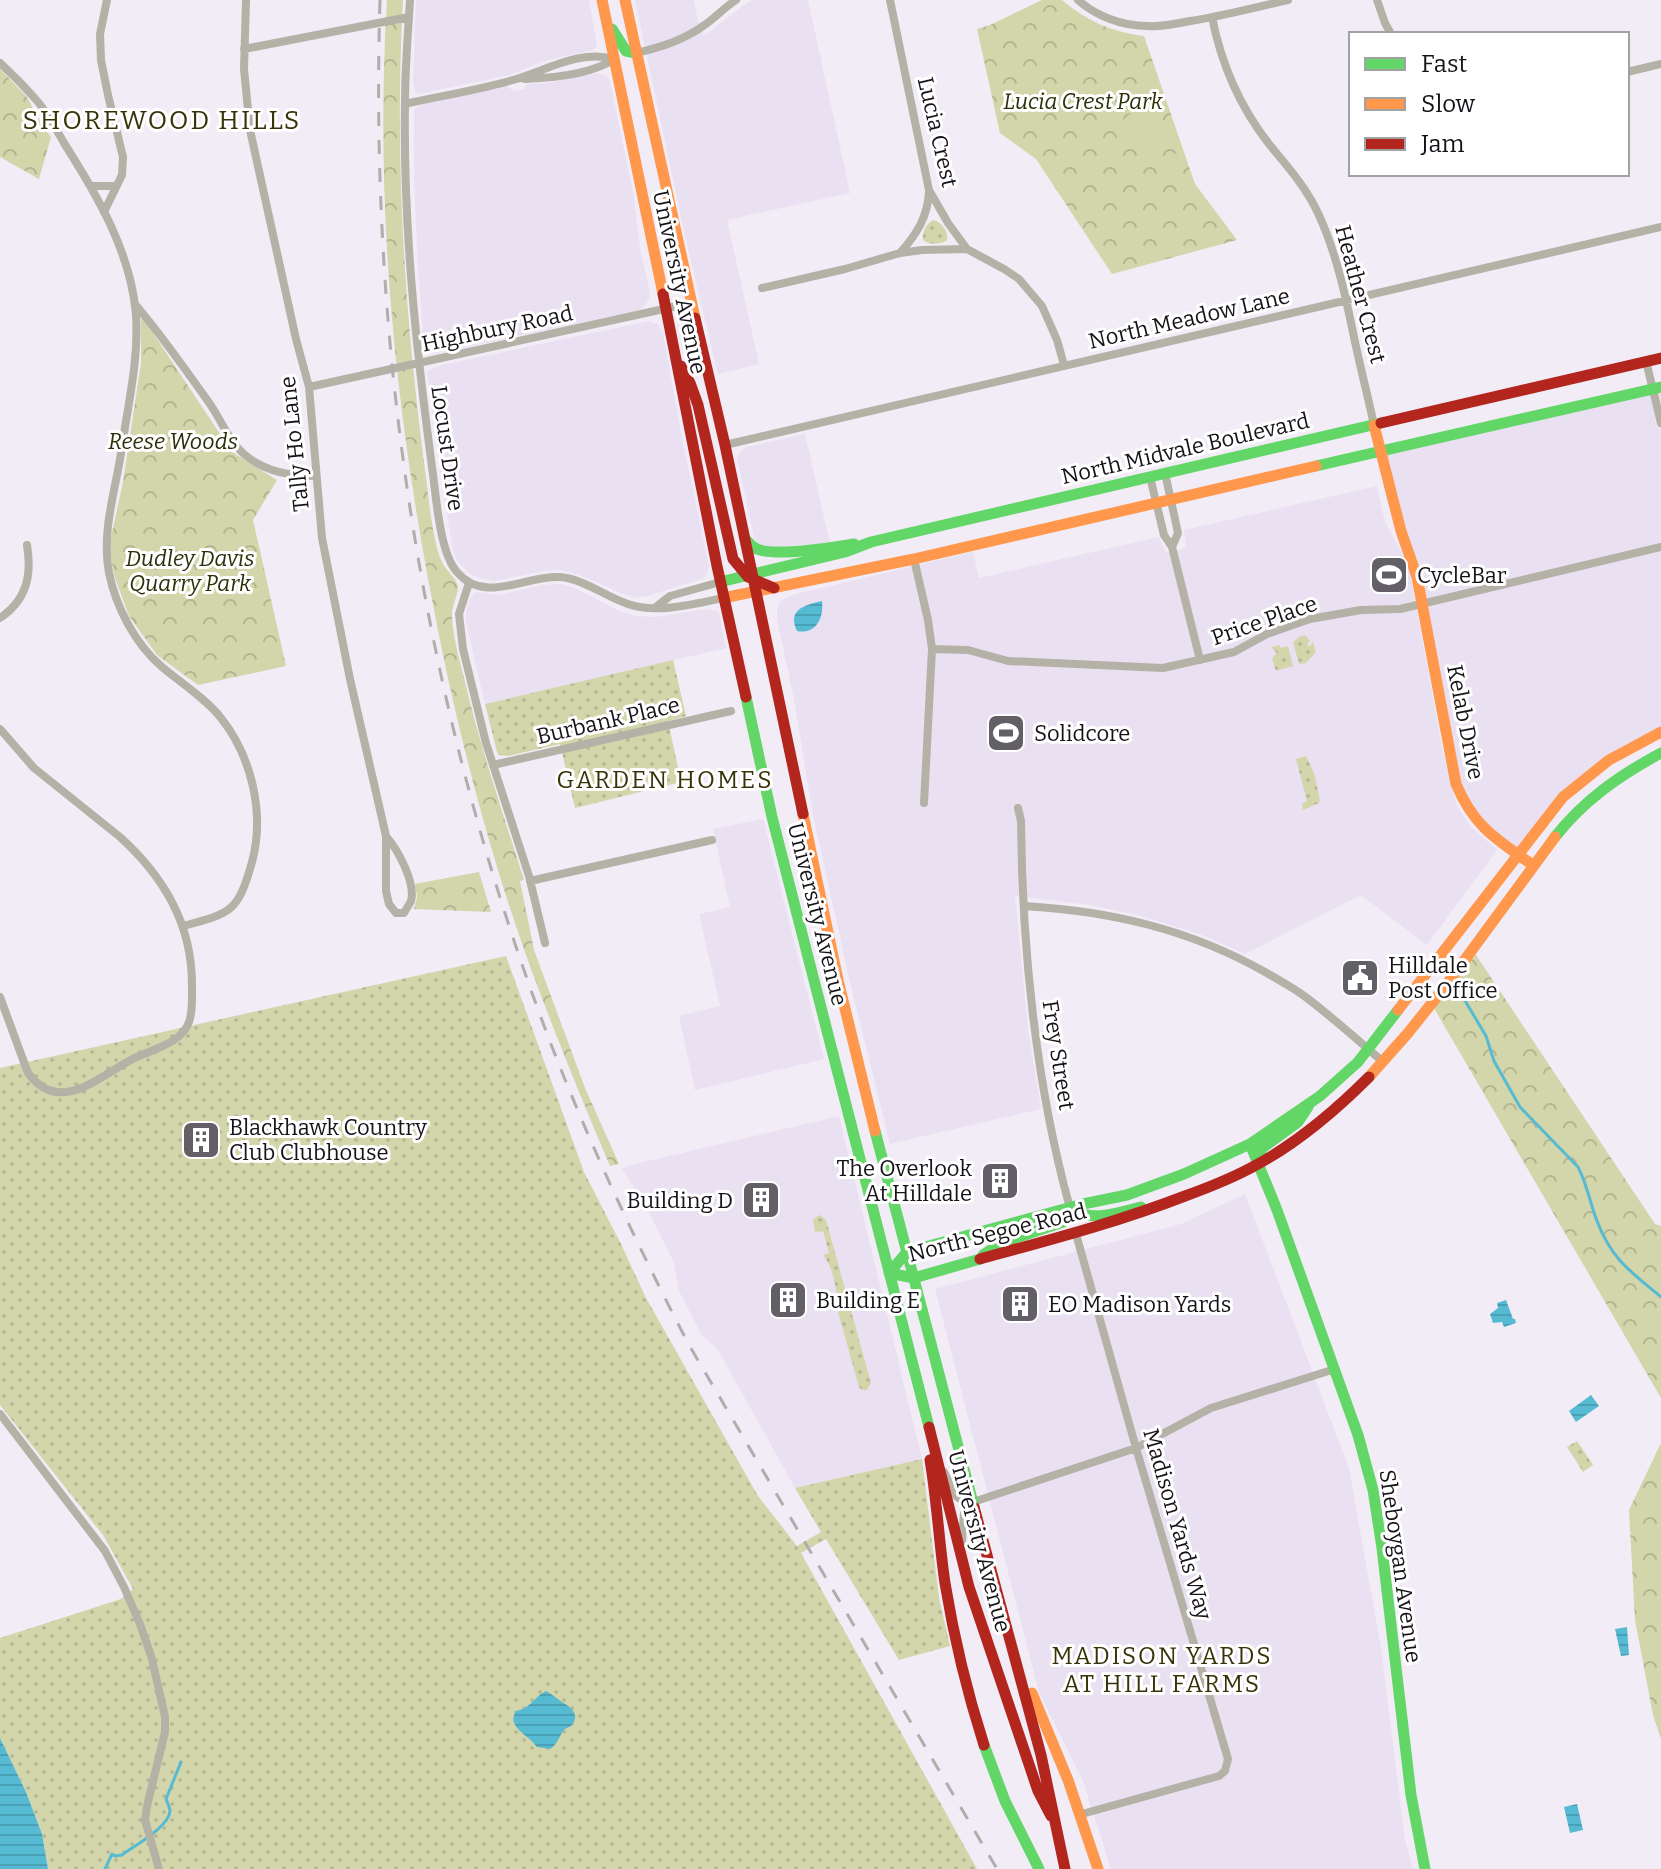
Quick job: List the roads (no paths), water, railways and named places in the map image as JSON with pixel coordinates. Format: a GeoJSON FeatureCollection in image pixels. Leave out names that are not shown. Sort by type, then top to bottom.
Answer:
{"type":"FeatureCollection","features":[{"type":"Feature","properties":{"kind":"main road","name":"University Avenue"},"geometry":{"type":"LineString","coordinates":[[625,0],[725,445],[838,980],[866,1097],[1047,1778],[1065,1867]]}},
{"type":"Feature","properties":{"kind":"main road","name":"University Avenue"},"geometry":{"type":"LineString","coordinates":[[602,2],[723,598],[772,817],[974,1607],[1041,1798],[1054,1822]]}},
{"type":"Feature","properties":{"kind":"main road"},"geometry":{"type":"LineString","coordinates":[[602,2],[623,49],[636,53]]}},
{"type":"Feature","properties":{"kind":"main road"},"geometry":{"type":"LineString","coordinates":[[614,59],[627,61],[647,100]]}},
{"type":"Feature","properties":{"kind":"main road"},"geometry":{"type":"LineString","coordinates":[[676,358],[698,405],[730,550],[738,566],[753,581],[774,588],[914,559],[1657,388]]}},
{"type":"Feature","properties":{"kind":"main road","name":"North Midvale Boulevard"},"geometry":{"type":"LineString","coordinates":[[723,598],[753,581],[871,542],[1661,358]]}},
{"type":"Feature","properties":{"kind":"main road","name":"Heather Crest"},"geometry":{"type":"LineString","coordinates":[[1374,425],[1422,603]]}},
{"type":"Feature","properties":{"kind":"main road"},"geometry":{"type":"LineString","coordinates":[[745,539],[754,548],[766,552],[815,550],[871,542]]}},
{"type":"Feature","properties":{"kind":"main road","name":"North Midvale Boulevard"},"geometry":{"type":"LineString","coordinates":[[720,582],[753,581]]}},
{"type":"Feature","properties":{"kind":"main road","name":"Kelab Drive"},"geometry":{"type":"LineString","coordinates":[[1422,603],[1459,792],[1486,833],[1533,865]]}},
{"type":"Feature","properties":{"kind":"main road","name":"North Segoe Road"},"geometry":{"type":"LineString","coordinates":[[1661,732],[1619,752],[1563,797],[1368,1049],[1350,1070],[1309,1104],[1250,1144],[1184,1174],[1127,1195],[907,1252],[889,1273],[914,1278],[1076,1234],[1214,1186],[1259,1164],[1320,1122],[1360,1087],[1424,1012],[1533,865],[1586,803],[1619,777],[1661,753]]}},
{"type":"Feature","properties":{"kind":"main road"},"geometry":{"type":"LineString","coordinates":[[1259,1164],[1261,1149],[1298,1122],[1309,1104]]}},
{"type":"Feature","properties":{"kind":"main road","name":"Sheboygan Avenue"},"geometry":{"type":"LineString","coordinates":[[1250,1144],[1335,1369],[1376,1501],[1411,1795],[1425,1869]]}},
{"type":"Feature","properties":{"kind":"main road"},"geometry":{"type":"LineString","coordinates":[[1070,1208],[1075,1214],[1086,1217],[1174,1201]]}},
{"type":"Feature","properties":{"kind":"main road"},"geometry":{"type":"LineString","coordinates":[[974,1260],[1001,1243],[1063,1222],[1070,1208]]}},
{"type":"Feature","properties":{"kind":"main road"},"geometry":{"type":"LineString","coordinates":[[905,1331],[931,1461],[948,1598],[971,1699],[990,1763],[1015,1824],[1039,1869]]}},
{"type":"Feature","properties":{"kind":"main road"},"geometry":{"type":"LineString","coordinates":[[1015,1655],[1082,1814],[1098,1869]]}},
{"type":"Feature","properties":{"kind":"street"},"geometry":{"type":"LineString","coordinates":[[104,212],[122,175],[123,157],[101,60],[100,34],[107,0]]}},
{"type":"Feature","properties":{"kind":"street","name":"Tally Ho Lane"},"geometry":{"type":"LineString","coordinates":[[246,0],[244,49],[250,130],[309,387],[322,538],[386,836],[384,870],[389,904],[396,913],[404,913],[411,900],[412,886],[396,848],[386,836]]}},
{"type":"Feature","properties":{"kind":"street","name":"Locust Drive"},"geometry":{"type":"LineString","coordinates":[[410,0],[405,104],[406,195],[418,363],[443,538],[456,571],[469,583]]}},
{"type":"Feature","properties":{"kind":"street"},"geometry":{"type":"LineString","coordinates":[[636,53],[670,45],[688,36],[736,0]]}},
{"type":"Feature","properties":{"kind":"street","name":"Lucia Crest"},"geometry":{"type":"LineString","coordinates":[[890,0],[929,190],[967,249],[1019,279],[1042,306],[1064,365]]}},
{"type":"Feature","properties":{"kind":"street"},"geometry":{"type":"LineString","coordinates":[[1078,0],[1117,21],[1163,26],[1288,0]]}},
{"type":"Feature","properties":{"kind":"street"},"geometry":{"type":"LineString","coordinates":[[1377,0],[1390,32]]}},
{"type":"Feature","properties":{"kind":"street"},"geometry":{"type":"LineString","coordinates":[[244,49],[409,17]]}},
{"type":"Feature","properties":{"kind":"street","name":"Heather Crest"},"geometry":{"type":"LineString","coordinates":[[1212,17],[1218,45],[1242,102],[1299,181],[1332,247],[1374,425]]}},
{"type":"Feature","properties":{"kind":"street"},"geometry":{"type":"LineString","coordinates":[[405,104],[516,80],[549,66],[597,56],[614,59]]}},
{"type":"Feature","properties":{"kind":"street"},"geometry":{"type":"LineString","coordinates":[[0,63],[39,103],[91,186],[124,257],[134,302],[135,362],[106,545],[111,582],[123,614],[150,656],[220,717],[236,742],[250,774],[258,824],[247,881],[234,905],[221,916],[183,926]]}},
{"type":"Feature","properties":{"kind":"street"},"geometry":{"type":"LineString","coordinates":[[1629,72],[1661,64]]}},
{"type":"Feature","properties":{"kind":"street"},"geometry":{"type":"LineString","coordinates":[[91,186],[115,186]]}},
{"type":"Feature","properties":{"kind":"street"},"geometry":{"type":"LineString","coordinates":[[900,253],[915,236],[926,214],[929,190]]}},
{"type":"Feature","properties":{"kind":"street","name":"North Meadow Lane"},"geometry":{"type":"LineString","coordinates":[[725,445],[1661,227]]}},
{"type":"Feature","properties":{"kind":"street"},"geometry":{"type":"LineString","coordinates":[[762,288],[900,253],[967,249]]}},
{"type":"Feature","properties":{"kind":"street"},"geometry":{"type":"LineString","coordinates":[[134,302],[243,454],[271,470],[316,476]]}},
{"type":"Feature","properties":{"kind":"street","name":"Highbury Road"},"geometry":{"type":"LineString","coordinates":[[309,387],[691,303]]}},
{"type":"Feature","properties":{"kind":"street"},"geometry":{"type":"LineString","coordinates":[[1646,361],[1657,388],[1661,423]]}},
{"type":"Feature","properties":{"kind":"street"},"geometry":{"type":"LineString","coordinates":[[1165,473],[1178,533],[1172,547]]}},
{"type":"Feature","properties":{"kind":"street"},"geometry":{"type":"LineString","coordinates":[[1150,477],[1164,535],[1172,547],[1200,660]]}},
{"type":"Feature","properties":{"kind":"street"},"geometry":{"type":"LineString","coordinates":[[0,618],[17,604],[27,586],[27,545]]}},
{"type":"Feature","properties":{"kind":"street","name":"Price Place"},"geometry":{"type":"LineString","coordinates":[[932,649],[968,650],[1008,661],[1154,669],[1234,652],[1267,634],[1310,619],[1361,610],[1400,609],[1661,547]]}},
{"type":"Feature","properties":{"kind":"street"},"geometry":{"type":"LineString","coordinates":[[914,559],[932,649],[924,803]]}},
{"type":"Feature","properties":{"kind":"street"},"geometry":{"type":"LineString","coordinates":[[545,943],[470,676],[460,627],[461,604],[469,583],[494,589],[561,577],[633,606],[666,608],[723,598]]}},
{"type":"Feature","properties":{"kind":"street"},"geometry":{"type":"LineString","coordinates":[[656,607],[670,596],[720,582]]}},
{"type":"Feature","properties":{"kind":"street","name":"Burbank Place"},"geometry":{"type":"LineString","coordinates":[[493,765],[731,711]]}},
{"type":"Feature","properties":{"kind":"street"},"geometry":{"type":"LineString","coordinates":[[0,729],[34,768],[133,849],[154,875],[175,907],[190,948],[192,996],[189,1024],[179,1036],[85,1088],[69,1092],[49,1091],[36,1084],[28,1073],[0,997]]}},
{"type":"Feature","properties":{"kind":"street","name":"Frey Street"},"geometry":{"type":"LineString","coordinates":[[1018,808],[1036,1044],[1070,1208]]}},
{"type":"Feature","properties":{"kind":"street"},"geometry":{"type":"LineString","coordinates":[[530,881],[712,840]]}},
{"type":"Feature","properties":{"kind":"street"},"geometry":{"type":"LineString","coordinates":[[1024,906],[1068,908],[1121,918],[1167,929],[1214,947],[1306,997],[1382,1061]]}},
{"type":"Feature","properties":{"kind":"street","name":"Madison Yards Way"},"geometry":{"type":"LineString","coordinates":[[1076,1234],[1228,1759],[1225,1771],[1219,1776],[1082,1814]]}},
{"type":"Feature","properties":{"kind":"street"},"geometry":{"type":"LineString","coordinates":[[962,1563],[963,1522],[967,1507],[973,1502],[1136,1448],[1211,1408],[1335,1369]]}},
{"type":"Feature","properties":{"kind":"street"},"geometry":{"type":"LineString","coordinates":[[0,1414],[105,1551],[128,1594],[144,1636],[165,1717],[164,1740],[145,1820],[159,1869]]}},
{"type":"Feature","properties":{"kind":"street"},"geometry":{"type":"LineString","coordinates":[[938,1461],[957,1498],[973,1502]]}},
{"type":"Feature","properties":{"kind":"water"},"geometry":{"type":"Polygon","coordinates":[[[822,601],[822,613],[814,628],[797,631],[794,624],[796,613],[822,601]]]}},
{"type":"Feature","properties":{"kind":"water"},"geometry":{"type":"Polygon","coordinates":[[[1506,1300],[1516,1323],[1504,1327],[1502,1322],[1493,1323],[1490,1314],[1498,1308],[1497,1303],[1506,1300]]]}},
{"type":"Feature","properties":{"kind":"water"},"geometry":{"type":"Polygon","coordinates":[[[1591,1395],[1599,1406],[1576,1422],[1569,1411],[1591,1395]]]}},
{"type":"Feature","properties":{"kind":"water"},"geometry":{"type":"Polygon","coordinates":[[[1627,1627],[1629,1655],[1621,1656],[1615,1629],[1627,1627]]]}},
{"type":"Feature","properties":{"kind":"water"},"geometry":{"type":"Polygon","coordinates":[[[546,1691],[569,1706],[575,1715],[574,1722],[550,1749],[537,1747],[513,1720],[515,1711],[546,1691]]]}},
{"type":"Feature","properties":{"kind":"water"},"geometry":{"type":"Polygon","coordinates":[[[0,1738],[42,1834],[48,1869],[0,1869],[0,1738]]]}},
{"type":"Feature","properties":{"kind":"water"},"geometry":{"type":"Polygon","coordinates":[[[1577,1804],[1583,1830],[1570,1833],[1564,1807],[1577,1804]]]}},
{"type":"Feature","properties":{"kind":"waterway"},"geometry":{"type":"LineString","coordinates":[[1461,994],[1486,1036],[1494,1061],[1520,1107],[1578,1167],[1609,1246],[1623,1264],[1661,1297]]}},
{"type":"Feature","properties":{"kind":"waterway"},"geometry":{"type":"LineString","coordinates":[[105,1869],[112,1854],[122,1855],[164,1823],[170,1811],[166,1799],[181,1762]]}},
{"type":"Feature","properties":{"kind":"railway"},"geometry":{"type":"LineString","coordinates":[[380,0],[379,133],[384,265],[395,397],[413,528],[437,658],[468,786],[505,914],[580,1117],[632,1232],[689,1345],[997,1869]]}},
{"type":"Feature","properties":{"kind":"place","name":"CycleBar"},"geometry":{"type":"Point","coordinates":[1389,575]}},
{"type":"Feature","properties":{"kind":"place","name":"Solidcore"},"geometry":{"type":"Point","coordinates":[1006,733]}},
{"type":"Feature","properties":{"kind":"place","name":"Hilldale Post Office"},"geometry":{"type":"Point","coordinates":[1360,978]}},
{"type":"Feature","properties":{"kind":"place","name":"Blackhawk Country Club Clubhouse"},"geometry":{"type":"Point","coordinates":[201,1140]}},
{"type":"Feature","properties":{"kind":"place","name":"The Overlook At Hilldale"},"geometry":{"type":"Point","coordinates":[1000,1181]}},
{"type":"Feature","properties":{"kind":"place","name":"Building D"},"geometry":{"type":"Point","coordinates":[761,1200]}},
{"type":"Feature","properties":{"kind":"place","name":"Building E"},"geometry":{"type":"Point","coordinates":[788,1300]}},
{"type":"Feature","properties":{"kind":"place","name":"EO Madison Yards"},"geometry":{"type":"Point","coordinates":[1020,1304]}},
{"type":"Feature","properties":{"kind":"district","name":"SHOREWOOD HILLS"},"geometry":{"type":"Point","coordinates":[162,120]}},
{"type":"Feature","properties":{"kind":"district","name":"GARDEN HOMES"},"geometry":{"type":"Point","coordinates":[665,780]}},
{"type":"Feature","properties":{"kind":"district","name":"MADISON YARDS AT HILL FARMS"},"geometry":{"type":"Point","coordinates":[1162,1670]}},
{"type":"Feature","properties":{"kind":"park label","name":"Lucia Crest Park"},"geometry":{"type":"Point","coordinates":[1083,101]}},
{"type":"Feature","properties":{"kind":"park label","name":"Reese Woods"},"geometry":{"type":"Point","coordinates":[173,441]}},
{"type":"Feature","properties":{"kind":"park label","name":"Dudley Davis Quarry Park"},"geometry":{"type":"Point","coordinates":[190,570]}}]}
